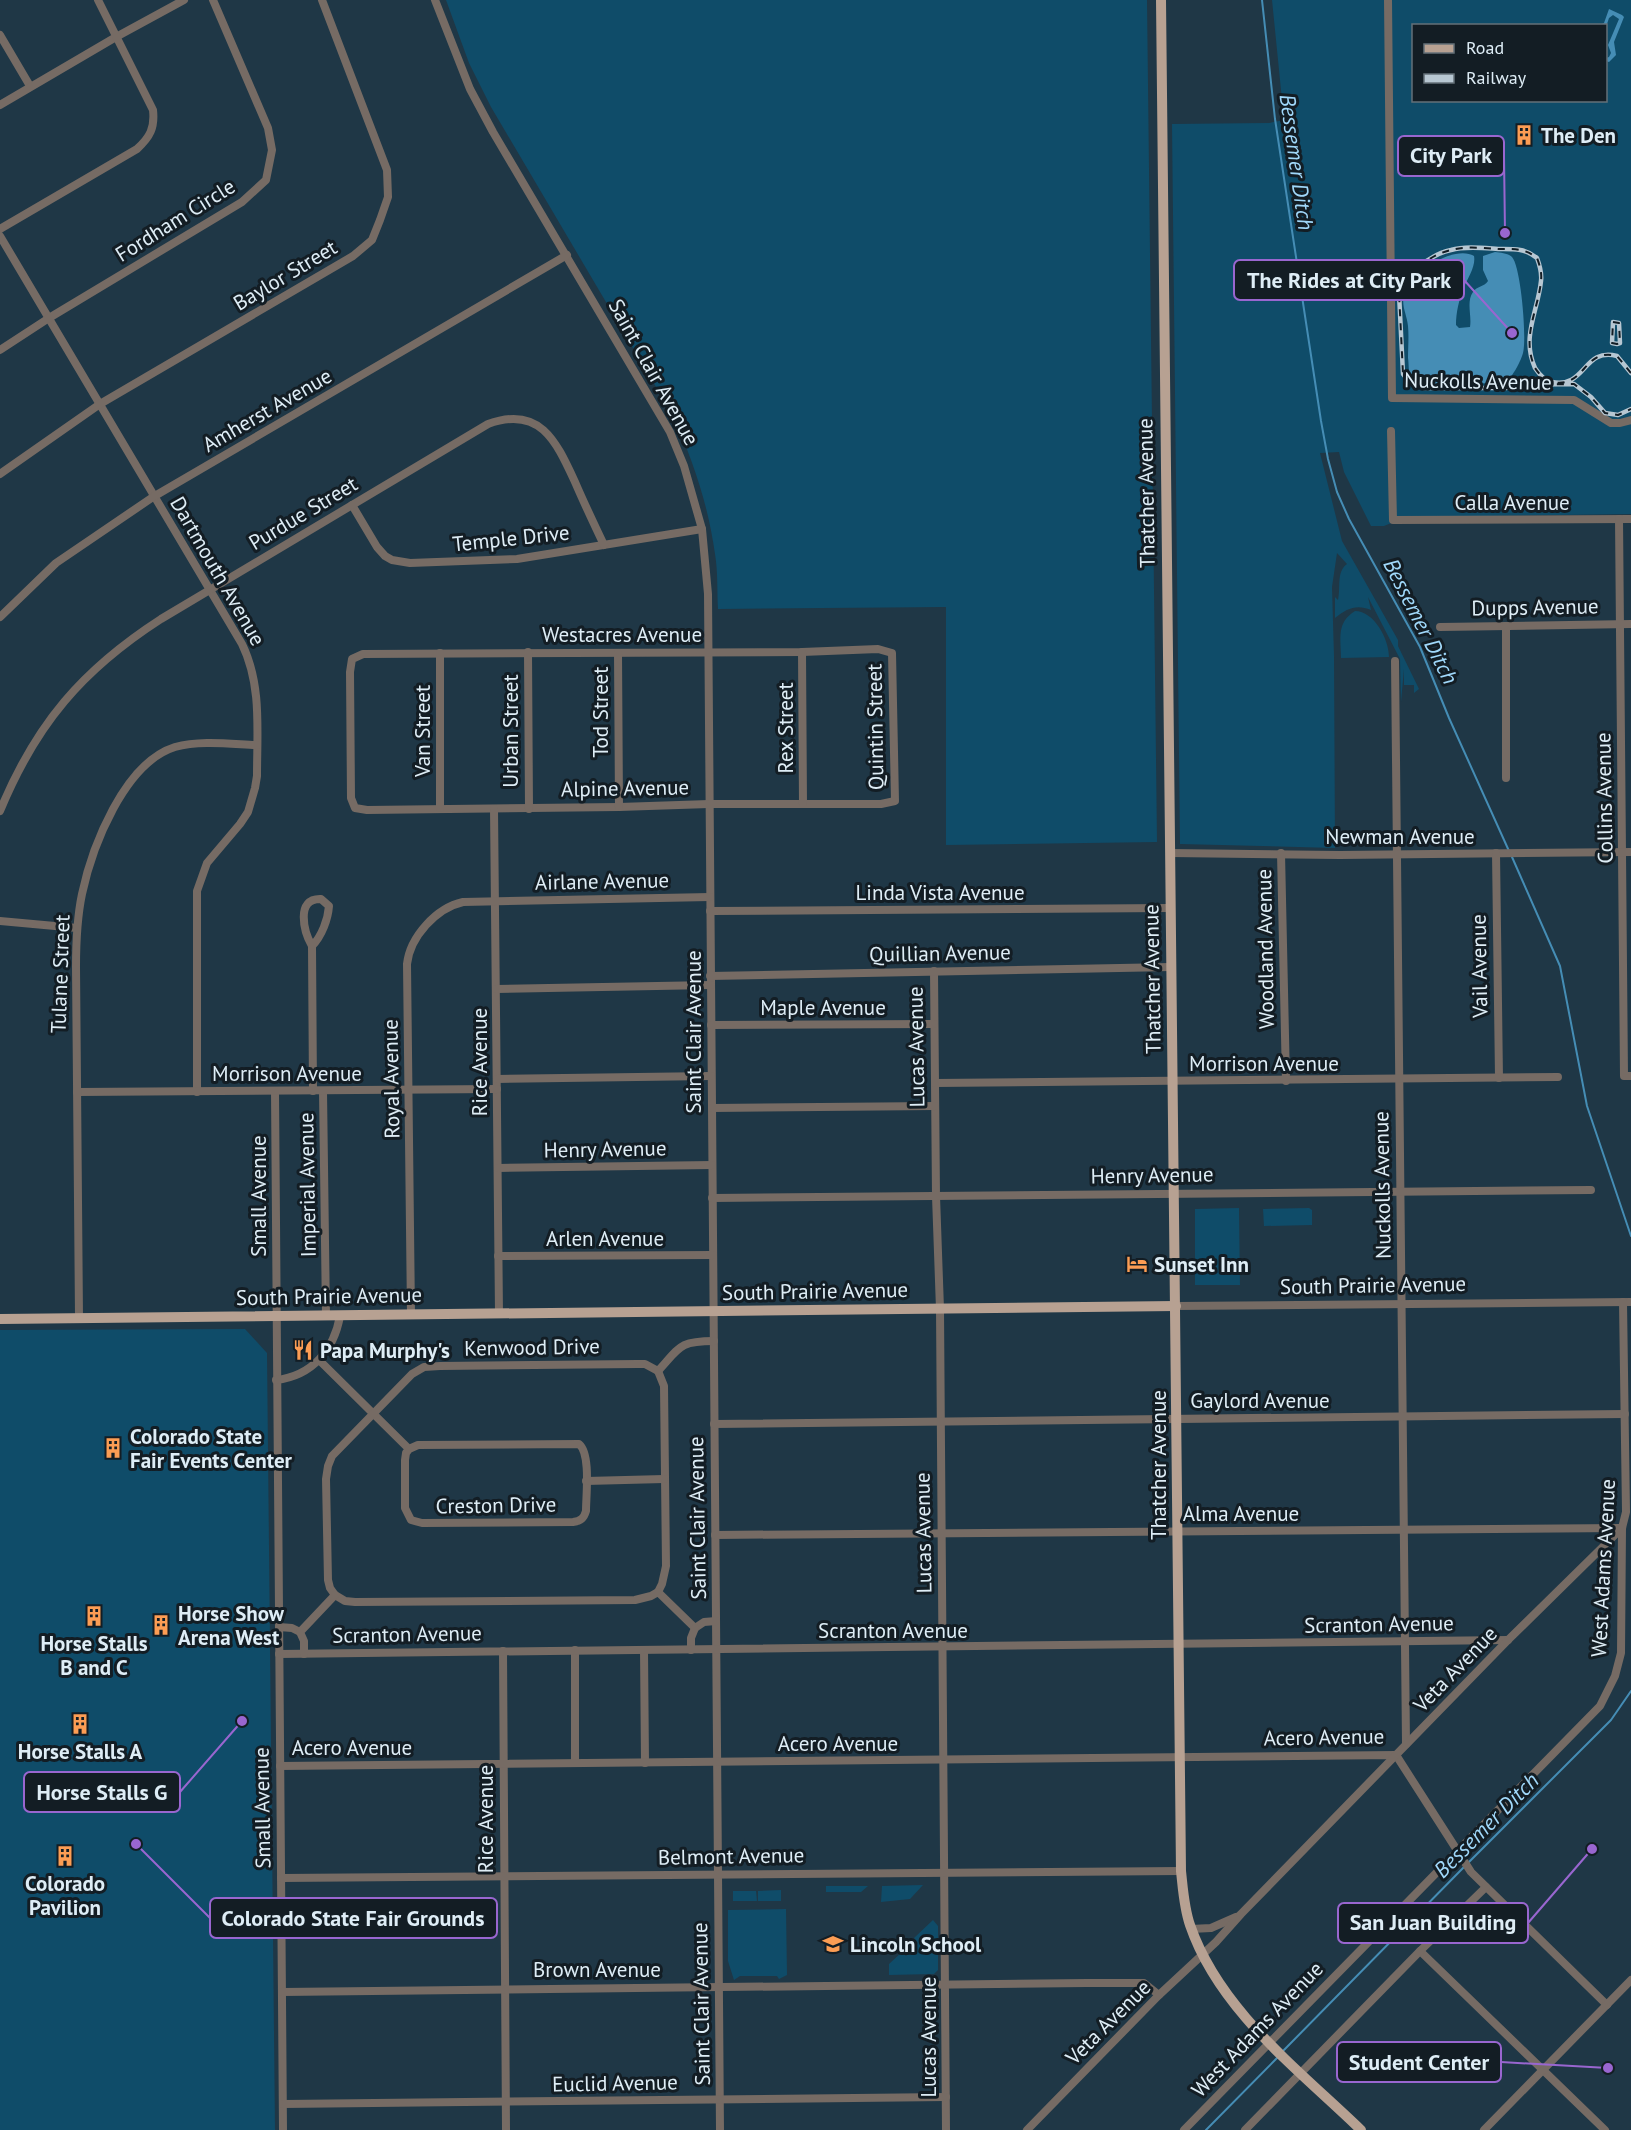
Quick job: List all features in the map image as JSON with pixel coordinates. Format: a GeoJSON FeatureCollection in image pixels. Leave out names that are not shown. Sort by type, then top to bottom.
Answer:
{"type":"FeatureCollection","features":[{"type":"Feature","properties":{"kind":"main road","name":"Thatcher Avenue"},"geometry":{"type":"LineString","coordinates":[[1161,0],[1181,1871],[1191,1929],[1201,1954],[1224,1991],[1272,2046],[1361,2130]]}},
{"type":"Feature","properties":{"kind":"main road","name":"South Prairie Avenue"},"geometry":{"type":"LineString","coordinates":[[0,1318],[1176,1306]]}},
{"type":"Feature","properties":{"kind":"street"},"geometry":{"type":"LineString","coordinates":[[0,229],[137,149],[149,137],[153,128],[153,110],[98,0]]}},
{"type":"Feature","properties":{"kind":"street"},"geometry":{"type":"LineString","coordinates":[[0,105],[184,0]]}},
{"type":"Feature","properties":{"kind":"street","name":"Fordham Circle"},"geometry":{"type":"LineString","coordinates":[[0,350],[242,202],[266,180],[272,150],[268,128],[213,0]]}},
{"type":"Feature","properties":{"kind":"street","name":"Baylor Street"},"geometry":{"type":"LineString","coordinates":[[0,474],[100,404],[353,256],[372,240],[388,197],[387,170],[321,0]]}},
{"type":"Feature","properties":{"kind":"street","name":"Saint Clair Avenue"},"geometry":{"type":"LineString","coordinates":[[435,0],[470,89],[670,432],[684,466],[702,530],[708,594],[720,2130]]}},
{"type":"Feature","properties":{"kind":"street","name":"Nuckolls Avenue"},"geometry":{"type":"LineString","coordinates":[[1388,0],[1392,398],[1574,400],[1611,423],[1631,420]]}},
{"type":"Feature","properties":{"kind":"street"},"geometry":{"type":"LineString","coordinates":[[0,35],[30,86]]}},
{"type":"Feature","properties":{"kind":"street","name":"Dartmouth Avenue"},"geometry":{"type":"LineString","coordinates":[[0,236],[153,497],[210,589],[250,660],[255,676],[257,776],[254,795],[248,812],[240,824],[207,863],[197,891],[197,1092]]}},
{"type":"Feature","properties":{"kind":"street","name":"Amherst Avenue"},"geometry":{"type":"LineString","coordinates":[[0,617],[56,563],[153,497],[567,255]]}},
{"type":"Feature","properties":{"kind":"street","name":"Purdue Street"},"geometry":{"type":"LineString","coordinates":[[0,811],[11,784],[42,731],[81,682],[114,651],[210,589],[488,424],[500,420],[520,419],[539,426],[550,435],[561,451],[604,545]]}},
{"type":"Feature","properties":{"kind":"street","name":"Calla Avenue"},"geometry":{"type":"LineString","coordinates":[[1391,431],[1393,520],[1631,519]]}},
{"type":"Feature","properties":{"kind":"street","name":"Temple Drive"},"geometry":{"type":"LineString","coordinates":[[352,505],[377,547],[385,556],[401,562],[517,559],[702,530]]}},
{"type":"Feature","properties":{"kind":"street","name":"Collins Avenue"},"geometry":{"type":"LineString","coordinates":[[1619,519],[1621,739],[1627,852],[1628,1076]]}},
{"type":"Feature","properties":{"kind":"street","name":"Dupps Avenue"},"geometry":{"type":"LineString","coordinates":[[1440,627],[1631,624]]}},
{"type":"Feature","properties":{"kind":"street"},"geometry":{"type":"LineString","coordinates":[[1506,626],[1506,778]]}},
{"type":"Feature","properties":{"kind":"street","name":"Westacres Avenue"},"geometry":{"type":"LineString","coordinates":[[355,808],[351,798],[350,672],[352,659],[363,654],[708,653],[878,649],[892,653]]}},
{"type":"Feature","properties":{"kind":"street","name":"Urban Street"},"geometry":{"type":"LineString","coordinates":[[528,652],[529,809]]}},
{"type":"Feature","properties":{"kind":"street","name":"Rex Street"},"geometry":{"type":"LineString","coordinates":[[802,652],[803,804]]}},
{"type":"Feature","properties":{"kind":"street","name":"Van Street"},"geometry":{"type":"LineString","coordinates":[[440,653],[440,808]]}},
{"type":"Feature","properties":{"kind":"street","name":"Tod Street"},"geometry":{"type":"LineString","coordinates":[[618,653],[619,807]]}},
{"type":"Feature","properties":{"kind":"street","name":"Quintin Street"},"geometry":{"type":"LineString","coordinates":[[892,653],[895,801]]}},
{"type":"Feature","properties":{"kind":"street","name":"Nuckolls Avenue"},"geometry":{"type":"LineString","coordinates":[[1395,661],[1406,1744]]}},
{"type":"Feature","properties":{"kind":"street"},"geometry":{"type":"LineString","coordinates":[[1621,739],[1631,739]]}},
{"type":"Feature","properties":{"kind":"street","name":"Tulane Street"},"geometry":{"type":"LineString","coordinates":[[79,1317],[77,928],[86,878],[99,839],[111,813],[126,788],[142,768],[159,754],[189,744],[257,745]]}},
{"type":"Feature","properties":{"kind":"street","name":"Alpine Avenue"},"geometry":{"type":"LineString","coordinates":[[355,808],[529,809],[709,804],[881,804],[895,801]]}},
{"type":"Feature","properties":{"kind":"street","name":"Rice Avenue"},"geometry":{"type":"LineString","coordinates":[[494,809],[499,1314]]}},
{"type":"Feature","properties":{"kind":"street","name":"Newman Avenue"},"geometry":{"type":"LineString","coordinates":[[1170,853],[1396,855],[1627,852]]}},
{"type":"Feature","properties":{"kind":"street","name":"Woodland Avenue"},"geometry":{"type":"LineString","coordinates":[[1281,853],[1286,1081]]}},
{"type":"Feature","properties":{"kind":"street","name":"Vail Avenue"},"geometry":{"type":"LineString","coordinates":[[1496,853],[1499,1078]]}},
{"type":"Feature","properties":{"kind":"street","name":"Airlane Avenue"},"geometry":{"type":"LineString","coordinates":[[495,900],[710,897]]}},
{"type":"Feature","properties":{"kind":"street"},"geometry":{"type":"LineString","coordinates":[[312,946],[318,940],[328,912],[329,906],[321,899],[311,902],[304,915],[304,928],[312,946],[313,1091]]}},
{"type":"Feature","properties":{"kind":"street","name":"Royal Avenue"},"geometry":{"type":"LineString","coordinates":[[411,1315],[407,964],[412,943],[443,910],[454,904],[495,900]]}},
{"type":"Feature","properties":{"kind":"street","name":"Linda Vista Avenue"},"geometry":{"type":"LineString","coordinates":[[710,911],[1170,908]]}},
{"type":"Feature","properties":{"kind":"street"},"geometry":{"type":"LineString","coordinates":[[0,921],[77,928]]}},
{"type":"Feature","properties":{"kind":"street","name":"Quillian Avenue"},"geometry":{"type":"LineString","coordinates":[[710,976],[1171,967]]}},
{"type":"Feature","properties":{"kind":"street","name":"Lucas Avenue"},"geometry":{"type":"LineString","coordinates":[[934,971],[936,1196],[940,1309],[946,2130]]}},
{"type":"Feature","properties":{"kind":"street"},"geometry":{"type":"LineString","coordinates":[[496,989],[711,986]]}},
{"type":"Feature","properties":{"kind":"street","name":"Maple Avenue"},"geometry":{"type":"LineString","coordinates":[[711,1025],[934,1024]]}},
{"type":"Feature","properties":{"kind":"street"},"geometry":{"type":"LineString","coordinates":[[497,1079],[711,1076]]}},
{"type":"Feature","properties":{"kind":"street","name":"Morrison Avenue"},"geometry":{"type":"LineString","coordinates":[[935,1083],[1558,1077]]}},
{"type":"Feature","properties":{"kind":"street","name":"Morrison Avenue"},"geometry":{"type":"LineString","coordinates":[[77,1092],[497,1089]]}},
{"type":"Feature","properties":{"kind":"street","name":"Small Avenue"},"geometry":{"type":"LineString","coordinates":[[275,1091],[284,2130]]}},
{"type":"Feature","properties":{"kind":"street","name":"Imperial Avenue"},"geometry":{"type":"LineString","coordinates":[[323,1091],[326,1316]]}},
{"type":"Feature","properties":{"kind":"street"},"geometry":{"type":"LineString","coordinates":[[711,1108],[935,1106]]}},
{"type":"Feature","properties":{"kind":"street","name":"Henry Avenue"},"geometry":{"type":"LineString","coordinates":[[498,1168],[712,1166]]}},
{"type":"Feature","properties":{"kind":"street","name":"Henry Avenue"},"geometry":{"type":"LineString","coordinates":[[712,1198],[1173,1192],[1591,1190]]}},
{"type":"Feature","properties":{"kind":"street","name":"Arlen Avenue"},"geometry":{"type":"LineString","coordinates":[[498,1256],[713,1255]]}},
{"type":"Feature","properties":{"kind":"street","name":"South Prairie Avenue"},"geometry":{"type":"LineString","coordinates":[[1176,1306],[1628,1302]]}},
{"type":"Feature","properties":{"kind":"street","name":"West Adams Avenue"},"geometry":{"type":"LineString","coordinates":[[1184,2130],[1272,2046],[1460,1854],[1600,1706],[1615,1676],[1621,1653],[1622,1528],[1626,1512],[1625,1414],[1628,1302]]}},
{"type":"Feature","properties":{"kind":"street"},"geometry":{"type":"LineString","coordinates":[[276,1380],[301,1374],[319,1360],[334,1337],[340,1316]]}},
{"type":"Feature","properties":{"kind":"street"},"geometry":{"type":"LineString","coordinates":[[300,1632],[335,1595],[345,1601],[355,1602],[635,1600],[658,1592],[666,1566],[664,1386],[658,1371],[684,1344],[714,1341]]}},
{"type":"Feature","properties":{"kind":"street"},"geometry":{"type":"LineString","coordinates":[[319,1360],[409,1449]]}},
{"type":"Feature","properties":{"kind":"street","name":"Kenwood Drive"},"geometry":{"type":"LineString","coordinates":[[335,1595],[328,1580],[326,1479],[328,1466],[332,1456],[412,1374],[424,1367],[432,1366],[645,1364],[658,1371]]}},
{"type":"Feature","properties":{"kind":"street","name":"Gaylord Avenue"},"geometry":{"type":"LineString","coordinates":[[714,1424],[1625,1414]]}},
{"type":"Feature","properties":{"kind":"street","name":"Creston Drive"},"geometry":{"type":"LineString","coordinates":[[579,1444],[584,1451],[586,1511],[584,1516],[577,1521],[416,1523],[411,1520],[405,1508],[405,1460],[409,1449],[418,1445],[579,1444]]}},
{"type":"Feature","properties":{"kind":"street"},"geometry":{"type":"LineString","coordinates":[[586,1482],[664,1479]]}},
{"type":"Feature","properties":{"kind":"street","name":"Alma Avenue"},"geometry":{"type":"LineString","coordinates":[[715,1535],[1622,1528]]}},
{"type":"Feature","properties":{"kind":"street","name":"Veta Avenue"},"geometry":{"type":"LineString","coordinates":[[1027,2130],[1159,1995],[1230,1928],[1406,1744],[1622,1528]]}},
{"type":"Feature","properties":{"kind":"street"},"geometry":{"type":"LineString","coordinates":[[658,1592],[695,1628]]}},
{"type":"Feature","properties":{"kind":"street"},"geometry":{"type":"LineString","coordinates":[[691,1650],[691,1638],[695,1628],[704,1622],[716,1621]]}},
{"type":"Feature","properties":{"kind":"street"},"geometry":{"type":"LineString","coordinates":[[279,1627],[292,1628],[300,1632],[304,1641],[304,1654]]}},
{"type":"Feature","properties":{"kind":"street","name":"Scranton Avenue"},"geometry":{"type":"LineString","coordinates":[[279,1654],[1508,1640]]}},
{"type":"Feature","properties":{"kind":"street"},"geometry":{"type":"LineString","coordinates":[[574,1650],[575,1763]]}},
{"type":"Feature","properties":{"kind":"street"},"geometry":{"type":"LineString","coordinates":[[644,1650],[645,1763]]}},
{"type":"Feature","properties":{"kind":"street","name":"Rice Avenue"},"geometry":{"type":"LineString","coordinates":[[503,1651],[506,2130]]}},
{"type":"Feature","properties":{"kind":"street"},"geometry":{"type":"LineString","coordinates":[[1396,1755],[1471,1872],[1606,2005]]}},
{"type":"Feature","properties":{"kind":"street","name":"Acero Avenue"},"geometry":{"type":"LineString","coordinates":[[280,1766],[1396,1755]]}},
{"type":"Feature","properties":{"kind":"street","name":"Belmont Avenue"},"geometry":{"type":"LineString","coordinates":[[281,1878],[1181,1871]]}},
{"type":"Feature","properties":{"kind":"street"},"geometry":{"type":"LineString","coordinates":[[1245,2130],[1298,2069],[1486,1887]]}},
{"type":"Feature","properties":{"kind":"street","name":"Veta Avenue"},"geometry":{"type":"LineString","coordinates":[[1191,1929],[1211,1928],[1241,1914]]}},
{"type":"Feature","properties":{"kind":"street"},"geometry":{"type":"LineString","coordinates":[[1420,1951],[1605,2130]]}},
{"type":"Feature","properties":{"kind":"street"},"geometry":{"type":"LineString","coordinates":[[1484,2130],[1631,1980]]}},
{"type":"Feature","properties":{"kind":"street","name":"Brown Avenue"},"geometry":{"type":"LineString","coordinates":[[282,1992],[1144,1983],[1159,1995]]}},
{"type":"Feature","properties":{"kind":"street","name":"Euclid Avenue"},"geometry":{"type":"LineString","coordinates":[[283,2104],[946,2097]]}},
{"type":"Feature","properties":{"kind":"shaded area"},"geometry":{"type":"Polygon","coordinates":[[[446,0],[1147,0],[1157,842],[946,845],[946,607],[718,609],[716,561],[704,500],[687,448],[672,414],[491,107],[469,63],[446,0]]]}},
{"type":"Feature","properties":{"kind":"shaded area"},"geometry":{"type":"Polygon","coordinates":[[[1272,0],[1631,0],[1631,514],[1406,517],[1384,526],[1371,526],[1344,472],[1339,452],[1320,453],[1342,541],[1398,640],[1398,646],[1419,689],[1414,693],[1414,685],[1404,685],[1404,669],[1401,702],[1400,659],[1368,597],[1371,610],[1361,607],[1352,608],[1335,618],[1335,597],[1338,600],[1341,571],[1347,564],[1337,553],[1332,587],[1335,848],[1180,844],[1172,124],[1269,123],[1284,120],[1272,0]]]}},
{"type":"Feature","properties":{"kind":"shaded area"},"geometry":{"type":"Polygon","coordinates":[[[1609,9],[1624,17],[1614,42],[1616,55],[1609,62],[1607,58],[1611,53],[1608,45],[1619,19],[1613,15],[1607,24],[1602,24],[1609,9]]]}},
{"type":"Feature","properties":{"kind":"shaded area"},"geometry":{"type":"Polygon","coordinates":[[[1495,252],[1512,257],[1515,263],[1524,319],[1523,353],[1510,378],[1503,383],[1427,384],[1414,380],[1409,370],[1408,326],[1403,303],[1407,286],[1423,270],[1444,257],[1465,253],[1474,256],[1473,268],[1459,301],[1456,320],[1459,328],[1470,327],[1471,296],[1475,290],[1488,281],[1483,270],[1483,256],[1495,252]]]}},
{"type":"Feature","properties":{"kind":"shaded area"},"geometry":{"type":"Polygon","coordinates":[[[1355,611],[1368,616],[1379,627],[1386,642],[1389,657],[1341,658],[1342,626],[1355,611]]]}},
{"type":"Feature","properties":{"kind":"shaded area"},"geometry":{"type":"Polygon","coordinates":[[[1239,1208],[1240,1285],[1195,1285],[1195,1209],[1239,1208]]]}},
{"type":"Feature","properties":{"kind":"shaded area"},"geometry":{"type":"Polygon","coordinates":[[[1309,1208],[1312,1210],[1312,1225],[1264,1226],[1263,1209],[1309,1208]]]}},
{"type":"Feature","properties":{"kind":"shaded area"},"geometry":{"type":"Polygon","coordinates":[[[245,1329],[267,1353],[275,2130],[0,2130],[0,1330],[245,1329]]]}},
{"type":"Feature","properties":{"kind":"shaded area"},"geometry":{"type":"Polygon","coordinates":[[[923,1885],[910,1899],[881,1902],[882,1886],[923,1885]]]}},
{"type":"Feature","properties":{"kind":"shaded area"},"geometry":{"type":"Polygon","coordinates":[[[826,1886],[868,1886],[861,1892],[826,1892],[826,1886]]]}},
{"type":"Feature","properties":{"kind":"shaded area"},"geometry":{"type":"Polygon","coordinates":[[[781,1890],[781,1901],[758,1901],[758,1891],[781,1890]]]}},
{"type":"Feature","properties":{"kind":"shaded area"},"geometry":{"type":"Polygon","coordinates":[[[733,1891],[756,1891],[757,1901],[733,1901],[733,1891]]]}},
{"type":"Feature","properties":{"kind":"shaded area"},"geometry":{"type":"Polygon","coordinates":[[[786,1909],[787,1975],[779,1979],[777,1976],[740,1976],[734,1980],[728,1961],[728,1910],[786,1909]]]}},
{"type":"Feature","properties":{"kind":"shaded area"},"geometry":{"type":"Polygon","coordinates":[[[933,1920],[938,1926],[938,1970],[934,1974],[889,1975],[889,1964],[902,1952],[906,1956],[918,1943],[914,1938],[933,1920]]]}},
{"type":"Feature","properties":{"kind":"waterway","name":"Bessemer Ditch"},"geometry":{"type":"LineString","coordinates":[[1262,0],[1275,119],[1321,421],[1337,492],[1349,519],[1420,647],[1449,718],[1509,851]]}},
{"type":"Feature","properties":{"kind":"waterway","name":"Bessemer Ditch"},"geometry":{"type":"LineString","coordinates":[[1512,857],[1560,966],[1587,1106],[1631,1236]]}},
{"type":"Feature","properties":{"kind":"waterway","name":"Bessemer Ditch"},"geometry":{"type":"LineString","coordinates":[[1468,1863],[1611,1720],[1631,1691]]}},
{"type":"Feature","properties":{"kind":"waterway","name":"Bessemer Ditch"},"geometry":{"type":"LineString","coordinates":[[1283,2051],[1464,1867]]}},
{"type":"Feature","properties":{"kind":"waterway","name":"Bessemer Ditch"},"geometry":{"type":"LineString","coordinates":[[1206,2130],[1277,2058]]}},
{"type":"Feature","properties":{"kind":"railway"},"geometry":{"type":"LineString","coordinates":[[1631,373],[1617,356],[1606,355],[1597,357],[1572,380],[1563,383],[1549,381],[1540,375],[1531,357],[1530,335],[1541,272],[1537,258],[1523,251],[1468,248],[1443,252],[1413,272],[1399,293],[1403,374],[1414,384],[1424,388],[1506,388],[1515,385],[1574,384],[1591,397],[1605,413],[1618,415],[1631,409]]}},
{"type":"Feature","properties":{"kind":"railway"},"geometry":{"type":"LineString","coordinates":[[1613,322],[1619,323],[1620,343],[1617,344],[1612,343],[1613,322]]}},
{"type":"Feature","properties":{"kind":"place","name":"The Den"},"geometry":{"type":"Point","coordinates":[1524,135]}},
{"type":"Feature","properties":{"kind":"place","name":"City Park"},"geometry":{"type":"Point","coordinates":[1505,233]}},
{"type":"Feature","properties":{"kind":"place","name":"The Rides at City Park"},"geometry":{"type":"Point","coordinates":[1512,333]}},
{"type":"Feature","properties":{"kind":"place","name":"Sunset Inn"},"geometry":{"type":"Point","coordinates":[1137,1264]}},
{"type":"Feature","properties":{"kind":"place","name":"Papa Murphy's"},"geometry":{"type":"Point","coordinates":[303,1350]}},
{"type":"Feature","properties":{"kind":"place","name":"Colorado State Fair Events Center"},"geometry":{"type":"Point","coordinates":[113,1448]}},
{"type":"Feature","properties":{"kind":"place","name":"Horse Stalls B and C"},"geometry":{"type":"Point","coordinates":[94,1616]}},
{"type":"Feature","properties":{"kind":"place","name":"Horse Show Arena West"},"geometry":{"type":"Point","coordinates":[161,1625]}},
{"type":"Feature","properties":{"kind":"place","name":"Horse Stalls G"},"geometry":{"type":"Point","coordinates":[242,1721]}},
{"type":"Feature","properties":{"kind":"place","name":"Horse Stalls A"},"geometry":{"type":"Point","coordinates":[80,1724]}},
{"type":"Feature","properties":{"kind":"place","name":"Colorado State Fair Grounds"},"geometry":{"type":"Point","coordinates":[136,1844]}},
{"type":"Feature","properties":{"kind":"place","name":"San Juan Building"},"geometry":{"type":"Point","coordinates":[1592,1849]}},
{"type":"Feature","properties":{"kind":"place","name":"Colorado Pavilion"},"geometry":{"type":"Point","coordinates":[65,1856]}},
{"type":"Feature","properties":{"kind":"place","name":"Lincoln School"},"geometry":{"type":"Point","coordinates":[833,1944]}},
{"type":"Feature","properties":{"kind":"place","name":"Student Center"},"geometry":{"type":"Point","coordinates":[1608,2068]}}]}
